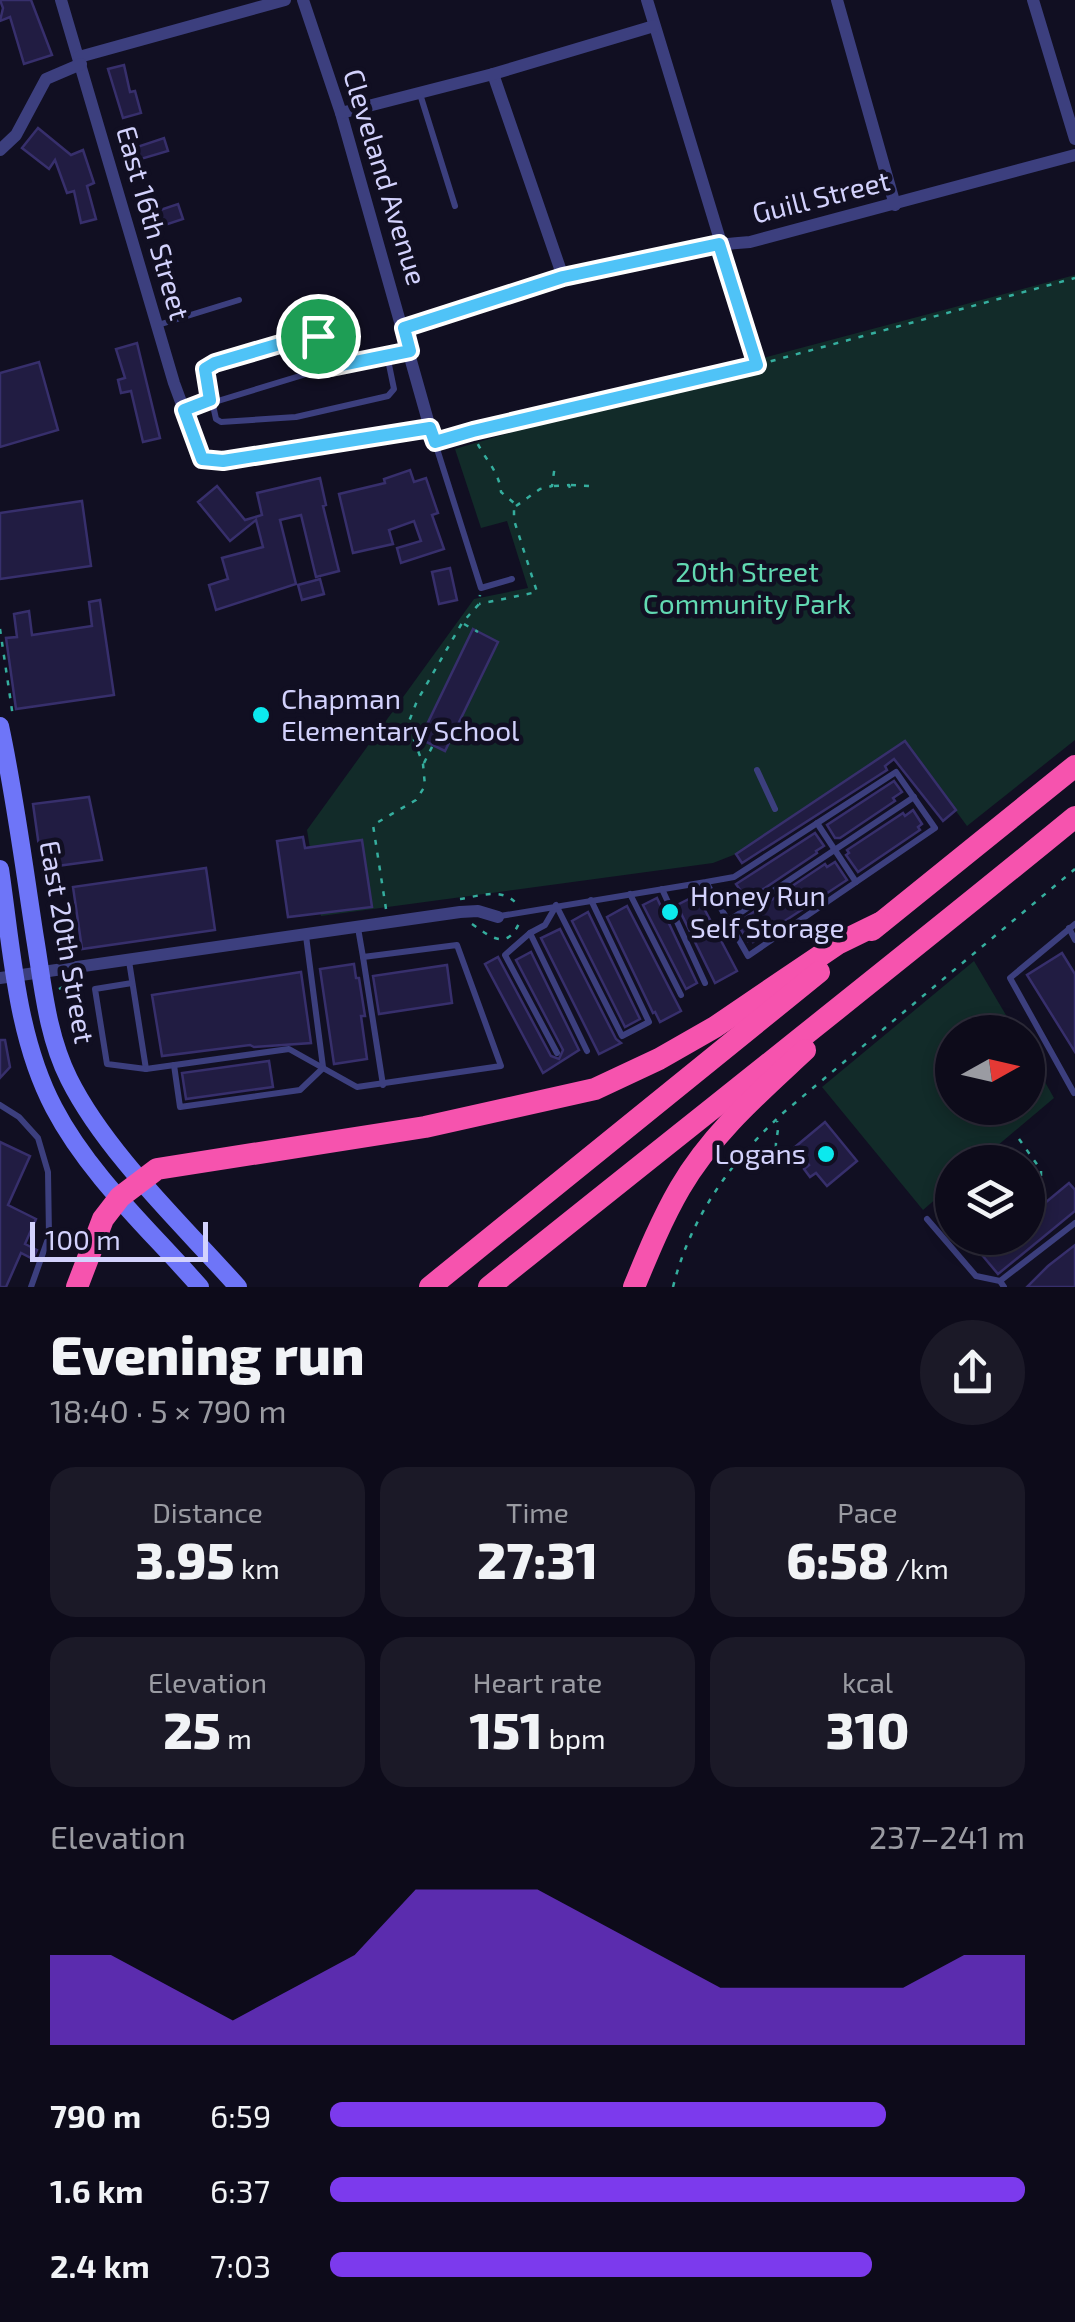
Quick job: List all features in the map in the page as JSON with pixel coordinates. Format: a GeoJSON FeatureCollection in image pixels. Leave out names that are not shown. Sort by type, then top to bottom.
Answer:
{"type":"FeatureCollection","features":[{"type":"Feature","properties":{"kind":"highway"},"geometry":{"type":"LineString","coordinates":[[430,1287],[1075,766]]}},
{"type":"Feature","properties":{"kind":"highway"},"geometry":{"type":"LineString","coordinates":[[488,1287],[1075,817]]}},
{"type":"Feature","properties":{"kind":"highway"},"geometry":{"type":"LineString","coordinates":[[76,1287],[104,1220],[120,1197],[157,1169],[425,1127],[595,1090],[715,1027],[839,943],[880,923]]}},
{"type":"Feature","properties":{"kind":"highway"},"geometry":{"type":"LineString","coordinates":[[634,1287],[681,1186],[713,1141],[867,987]]}},
{"type":"Feature","properties":{"kind":"street","name":"East 16th Street"},"geometry":{"type":"LineString","coordinates":[[61,0],[157,326],[202,459],[223,461],[432,436]]}},
{"type":"Feature","properties":{"kind":"street"},"geometry":{"type":"LineString","coordinates":[[0,150],[16,135],[46,80],[80,60],[285,0]]}},
{"type":"Feature","properties":{"kind":"street","name":"Cleveland Avenue"},"geometry":{"type":"LineString","coordinates":[[304,0],[341,113],[432,436]]}},
{"type":"Feature","properties":{"kind":"street"},"geometry":{"type":"LineString","coordinates":[[647,0],[749,335]]}},
{"type":"Feature","properties":{"kind":"street"},"geometry":{"type":"LineString","coordinates":[[837,0],[895,204]]}},
{"type":"Feature","properties":{"kind":"street"},"geometry":{"type":"LineString","coordinates":[[1032,0],[1075,139]]}},
{"type":"Feature","properties":{"kind":"street"},"geometry":{"type":"LineString","coordinates":[[341,113],[654,26]]}},
{"type":"Feature","properties":{"kind":"street"},"geometry":{"type":"LineString","coordinates":[[492,74],[563,277]]}},
{"type":"Feature","properties":{"kind":"street","name":"Guill Street"},"geometry":{"type":"LineString","coordinates":[[404,328],[563,277],[719,244],[750,242],[1075,154]]}},
{"type":"Feature","properties":{"kind":"street","name":"East 20th Street"},"geometry":{"type":"LineString","coordinates":[[7,722],[12,783],[40,972],[53,1038],[68,1077],[103,1133],[238,1287]]}},
{"type":"Feature","properties":{"kind":"street","name":"East 20th Street"},"geometry":{"type":"LineString","coordinates":[[0,869],[8,977],[49,1099],[80,1150],[200,1287]]}},
{"type":"Feature","properties":{"kind":"street"},"geometry":{"type":"LineString","coordinates":[[8,977],[468,911],[498,917]]}},
{"type":"Feature","properties":{"kind":"lane"},"geometry":{"type":"LineString","coordinates":[[420,92],[455,206]]}},
{"type":"Feature","properties":{"kind":"lane"},"geometry":{"type":"LineString","coordinates":[[157,326],[239,300]]}},
{"type":"Feature","properties":{"kind":"lane"},"geometry":{"type":"LineString","coordinates":[[326,368],[318,336],[314,334],[215,363],[205,369],[216,419],[220,422],[296,416],[388,396],[394,388],[387,355]]}},
{"type":"Feature","properties":{"kind":"lane"},"geometry":{"type":"LineString","coordinates":[[184,410],[326,368],[410,351]]}},
{"type":"Feature","properties":{"kind":"lane"},"geometry":{"type":"LineString","coordinates":[[432,436],[481,588],[512,578]]}},
{"type":"Feature","properties":{"kind":"lane"},"geometry":{"type":"LineString","coordinates":[[757,770],[776,809]]}},
{"type":"Feature","properties":{"kind":"lane"},"geometry":{"type":"LineString","coordinates":[[498,917],[734,877],[896,772],[935,828],[748,956],[706,882]]}},
{"type":"Feature","properties":{"kind":"lane"},"geometry":{"type":"LineString","coordinates":[[728,922],[914,798]]}},
{"type":"Feature","properties":{"kind":"lane"},"geometry":{"type":"LineString","coordinates":[[817,823],[856,882]]}},
{"type":"Feature","properties":{"kind":"lane"},"geometry":{"type":"LineString","coordinates":[[662,889],[705,983]]}},
{"type":"Feature","properties":{"kind":"lane"},"geometry":{"type":"LineString","coordinates":[[630,894],[681,995]]}},
{"type":"Feature","properties":{"kind":"lane"},"geometry":{"type":"LineString","coordinates":[[556,905],[622,1036],[649,1022],[591,900]]}},
{"type":"Feature","properties":{"kind":"lane"},"geometry":{"type":"LineString","coordinates":[[556,905],[545,925],[505,955],[557,1053]]}},
{"type":"Feature","properties":{"kind":"lane"},"geometry":{"type":"LineString","coordinates":[[358,926],[383,1085]]}},
{"type":"Feature","properties":{"kind":"lane"},"geometry":{"type":"LineString","coordinates":[[1074,1092],[1010,978],[1072,926],[1075,940]]}},
{"type":"Feature","properties":{"kind":"lane"},"geometry":{"type":"LineString","coordinates":[[530,933],[587,1052]]}},
{"type":"Feature","properties":{"kind":"lane"},"geometry":{"type":"LineString","coordinates":[[306,934],[324,1068]]}},
{"type":"Feature","properties":{"kind":"lane"},"geometry":{"type":"LineString","coordinates":[[132,983],[95,989],[107,1064],[146,1069],[289,1049],[357,1087],[500,1066],[458,946],[362,957]]}},
{"type":"Feature","properties":{"kind":"lane"},"geometry":{"type":"LineString","coordinates":[[128,960],[146,1069]]}},
{"type":"Feature","properties":{"kind":"lane"},"geometry":{"type":"LineString","coordinates":[[174,1066],[180,1107],[300,1090],[324,1068]]}},
{"type":"Feature","properties":{"kind":"lane"},"geometry":{"type":"LineString","coordinates":[[0,1105],[19,1117],[38,1138],[48,1172],[49,1236],[32,1287]]}},
{"type":"Feature","properties":{"kind":"lane"},"geometry":{"type":"LineString","coordinates":[[927,1219],[976,1276],[1002,1284],[1075,1223]]}},
{"type":"Feature","properties":{"kind":"path"},"geometry":{"type":"LineString","coordinates":[[432,436],[473,431],[757,365],[1075,278]]}},
{"type":"Feature","properties":{"kind":"path"},"geometry":{"type":"LineString","coordinates":[[749,335],[757,365]]}},
{"type":"Feature","properties":{"kind":"path"},"geometry":{"type":"LineString","coordinates":[[386,910],[373,825],[422,794],[426,786],[423,764],[408,724],[417,702],[462,623],[479,604],[537,592],[514,520],[514,502],[502,492],[492,466],[479,452],[473,431]]}},
{"type":"Feature","properties":{"kind":"path"},"geometry":{"type":"LineString","coordinates":[[552,486],[555,466]]}},
{"type":"Feature","properties":{"kind":"path"},"geometry":{"type":"LineString","coordinates":[[569,486],[572,495]]}},
{"type":"Feature","properties":{"kind":"path"},"geometry":{"type":"LineString","coordinates":[[514,507],[540,489],[590,486]]}},
{"type":"Feature","properties":{"kind":"path"},"geometry":{"type":"LineString","coordinates":[[462,623],[478,632]]}},
{"type":"Feature","properties":{"kind":"path"},"geometry":{"type":"LineString","coordinates":[[0,629],[7,722]]}},
{"type":"Feature","properties":{"kind":"path"},"geometry":{"type":"LineString","coordinates":[[423,764],[433,745]]}},
{"type":"Feature","properties":{"kind":"path"},"geometry":{"type":"LineString","coordinates":[[672,1287],[685,1245],[704,1209],[736,1163],[777,1119],[1075,870]]}},
{"type":"Feature","properties":{"kind":"path"},"geometry":{"type":"LineString","coordinates":[[776,1148],[780,1130],[777,1119]]}},
{"type":"Feature","properties":{"kind":"path"},"geometry":{"type":"LineString","coordinates":[[1019,1139],[1023,1145]]}},
{"type":"Feature","properties":{"kind":"green space","name":"20th Street Community Park"},"geometry":{"type":"Polygon","coordinates":[[[1075,275],[1075,740],[967,826],[905,742],[736,854],[713,863],[321,916],[307,830],[474,599],[528,588],[507,521],[481,528],[455,449],[763,358],[1075,275]]]}},
{"type":"Feature","properties":{"kind":"green space"},"geometry":{"type":"Polygon","coordinates":[[[974,961],[1006,1015],[935,1015],[935,1125],[1022,1125],[998,1145],[935,1145],[935,1200],[923,1210],[822,1087],[974,961]]]}},
{"type":"Feature","properties":{"kind":"green space"},"geometry":{"type":"Polygon","coordinates":[[[1045,1082],[1054,1098],[1045,1106],[1045,1082]]]}},
{"type":"Feature","properties":{"kind":"building"},"geometry":{"type":"Polygon","coordinates":[[[0,0],[31,0],[52,55],[24,64],[10,17],[0,21],[0,0]]]}},
{"type":"Feature","properties":{"kind":"building"},"geometry":{"type":"Polygon","coordinates":[[[124,65],[130,92],[135,91],[141,113],[123,118],[108,69],[124,65]]]}},
{"type":"Feature","properties":{"kind":"building"},"geometry":{"type":"Polygon","coordinates":[[[38,128],[71,155],[83,150],[94,183],[87,186],[96,219],[81,223],[74,191],[67,193],[55,160],[49,169],[22,148],[38,128]]]}},
{"type":"Feature","properties":{"kind":"building"},"geometry":{"type":"Polygon","coordinates":[[[164,138],[168,151],[134,161],[131,149],[164,138]]]}},
{"type":"Feature","properties":{"kind":"building"},"geometry":{"type":"Polygon","coordinates":[[[178,204],[183,219],[162,226],[157,211],[178,204]]]}},
{"type":"Feature","properties":{"kind":"building"},"geometry":{"type":"Polygon","coordinates":[[[137,343],[160,438],[143,442],[131,391],[121,393],[118,380],[125,378],[116,349],[137,343]]]}},
{"type":"Feature","properties":{"kind":"building"},"geometry":{"type":"Polygon","coordinates":[[[39,362],[58,430],[0,447],[0,373],[39,362]]]}},
{"type":"Feature","properties":{"kind":"building"},"geometry":{"type":"Polygon","coordinates":[[[410,470],[414,482],[426,478],[438,513],[432,515],[444,549],[401,563],[397,548],[421,541],[414,521],[389,530],[393,544],[353,553],[339,494],[385,483],[384,479],[410,470]]]}},
{"type":"Feature","properties":{"kind":"building"},"geometry":{"type":"Polygon","coordinates":[[[320,478],[339,571],[316,577],[301,515],[280,520],[296,584],[216,610],[209,585],[228,579],[222,558],[263,547],[256,520],[230,541],[198,502],[217,486],[245,520],[262,515],[257,493],[320,478]]]}},
{"type":"Feature","properties":{"kind":"building"},"geometry":{"type":"Polygon","coordinates":[[[82,501],[91,566],[0,579],[0,513],[82,501]]]}},
{"type":"Feature","properties":{"kind":"building"},"geometry":{"type":"Polygon","coordinates":[[[450,568],[457,600],[439,604],[432,572],[450,568]]]}},
{"type":"Feature","properties":{"kind":"building"},"geometry":{"type":"Polygon","coordinates":[[[320,579],[324,594],[302,600],[298,585],[320,579]]]}},
{"type":"Feature","properties":{"kind":"building"},"geometry":{"type":"Polygon","coordinates":[[[100,600],[114,695],[16,709],[6,638],[17,637],[14,614],[29,611],[32,635],[92,626],[89,602],[100,600]]]}},
{"type":"Feature","properties":{"kind":"building"},"geometry":{"type":"Polygon","coordinates":[[[473,629],[498,642],[445,751],[420,739],[473,629]]]}},
{"type":"Feature","properties":{"kind":"building"},"geometry":{"type":"Polygon","coordinates":[[[905,741],[956,810],[943,821],[894,759],[885,766],[887,770],[742,863],[736,854],[905,741]]]}},
{"type":"Feature","properties":{"kind":"building"},"geometry":{"type":"Polygon","coordinates":[[[894,781],[902,792],[893,798],[895,801],[835,838],[827,825],[894,781]]]}},
{"type":"Feature","properties":{"kind":"building"},"geometry":{"type":"Polygon","coordinates":[[[89,797],[102,860],[42,868],[33,804],[89,797]]]}},
{"type":"Feature","properties":{"kind":"building"},"geometry":{"type":"Polygon","coordinates":[[[913,810],[922,824],[920,830],[858,872],[846,855],[847,850],[913,810]]]}},
{"type":"Feature","properties":{"kind":"building"},"geometry":{"type":"Polygon","coordinates":[[[815,833],[824,846],[817,853],[747,900],[736,884],[815,833]]]}},
{"type":"Feature","properties":{"kind":"building"},"geometry":{"type":"Polygon","coordinates":[[[303,837],[305,848],[362,840],[372,907],[288,917],[277,841],[303,837]]]}},
{"type":"Feature","properties":{"kind":"building"},"geometry":{"type":"Polygon","coordinates":[[[835,862],[847,880],[753,942],[748,941],[737,923],[825,864],[827,867],[835,862]]]}},
{"type":"Feature","properties":{"kind":"building"},"geometry":{"type":"Polygon","coordinates":[[[206,868],[215,930],[82,949],[73,887],[206,868]]]}},
{"type":"Feature","properties":{"kind":"building"},"geometry":{"type":"Polygon","coordinates":[[[697,895],[737,971],[715,983],[677,905],[697,895]]]}},
{"type":"Feature","properties":{"kind":"building"},"geometry":{"type":"Polygon","coordinates":[[[657,898],[697,983],[686,989],[643,905],[657,898]]]}},
{"type":"Feature","properties":{"kind":"building"},"geometry":{"type":"Polygon","coordinates":[[[627,906],[681,1011],[660,1022],[607,917],[627,906]]]}},
{"type":"Feature","properties":{"kind":"building"},"geometry":{"type":"Polygon","coordinates":[[[588,912],[640,1019],[625,1027],[572,921],[588,912]]]}},
{"type":"Feature","properties":{"kind":"building"},"geometry":{"type":"Polygon","coordinates":[[[560,929],[621,1043],[599,1054],[541,938],[560,929]]]}},
{"type":"Feature","properties":{"kind":"building"},"geometry":{"type":"Polygon","coordinates":[[[531,952],[579,1050],[543,1073],[485,964],[498,957],[551,1056],[559,1059],[563,1050],[516,960],[531,952]]]}},
{"type":"Feature","properties":{"kind":"building"},"geometry":{"type":"Polygon","coordinates":[[[1062,953],[1075,974],[1075,1052],[1027,975],[1062,953]]]}},
{"type":"Feature","properties":{"kind":"building"},"geometry":{"type":"Polygon","coordinates":[[[354,964],[365,1016],[361,1016],[367,1059],[334,1064],[320,969],[354,964]]]}},
{"type":"Feature","properties":{"kind":"building"},"geometry":{"type":"Polygon","coordinates":[[[447,965],[452,1003],[379,1014],[373,976],[447,965]]]}},
{"type":"Feature","properties":{"kind":"building"},"geometry":{"type":"Polygon","coordinates":[[[301,972],[311,1043],[250,1045],[162,1056],[152,995],[301,972]]]}},
{"type":"Feature","properties":{"kind":"building"},"geometry":{"type":"Polygon","coordinates":[[[0,1040],[5,1040],[10,1067],[0,1078],[0,1040]]]}},
{"type":"Feature","properties":{"kind":"building"},"geometry":{"type":"Polygon","coordinates":[[[269,1061],[273,1087],[186,1099],[182,1073],[269,1061]]]}},
{"type":"Feature","properties":{"kind":"building","name":"Logans"},"geometry":{"type":"Polygon","coordinates":[[[825,1122],[857,1161],[827,1186],[816,1173],[810,1177],[804,1169],[809,1165],[795,1147],[825,1122]]]}},
{"type":"Feature","properties":{"kind":"building"},"geometry":{"type":"Polygon","coordinates":[[[0,1142],[30,1156],[8,1205],[36,1219],[25,1244],[37,1250],[33,1259],[21,1253],[6,1287],[0,1287],[0,1142]]]}},
{"type":"Feature","properties":{"kind":"building"},"geometry":{"type":"Polygon","coordinates":[[[1069,1183],[1075,1190],[1075,1211],[1045,1236],[1045,1203],[1069,1183]]]}},
{"type":"Feature","properties":{"kind":"building"},"geometry":{"type":"Polygon","coordinates":[[[1075,1245],[1075,1287],[1027,1287],[1048,1266],[1075,1245]]]}},
{"type":"Feature","properties":{"kind":"building"},"geometry":{"type":"Polygon","coordinates":[[[982,1255],[1021,1255],[998,1274],[982,1255]]]}},
{"type":"Feature","properties":{"kind":"place","name":"Chapman Elementary School"},"geometry":{"type":"Point","coordinates":[261,715]}},
{"type":"Feature","properties":{"kind":"place","name":"Honey Run Self Storage"},"geometry":{"type":"Point","coordinates":[670,912]}},
{"type":"Feature","properties":{"kind":"place","name":"Logans"},"geometry":{"type":"Point","coordinates":[826,1154]}},
{"type":"Feature","properties":{"kind":"route"},"geometry":{"type":"LineString","coordinates":[[719,244],[757,365],[435,442],[430,428],[223,461],[202,459],[184,410],[210,400],[205,369],[289,341],[318,336],[326,368],[410,351],[404,328],[563,277],[719,244]]}}]}
